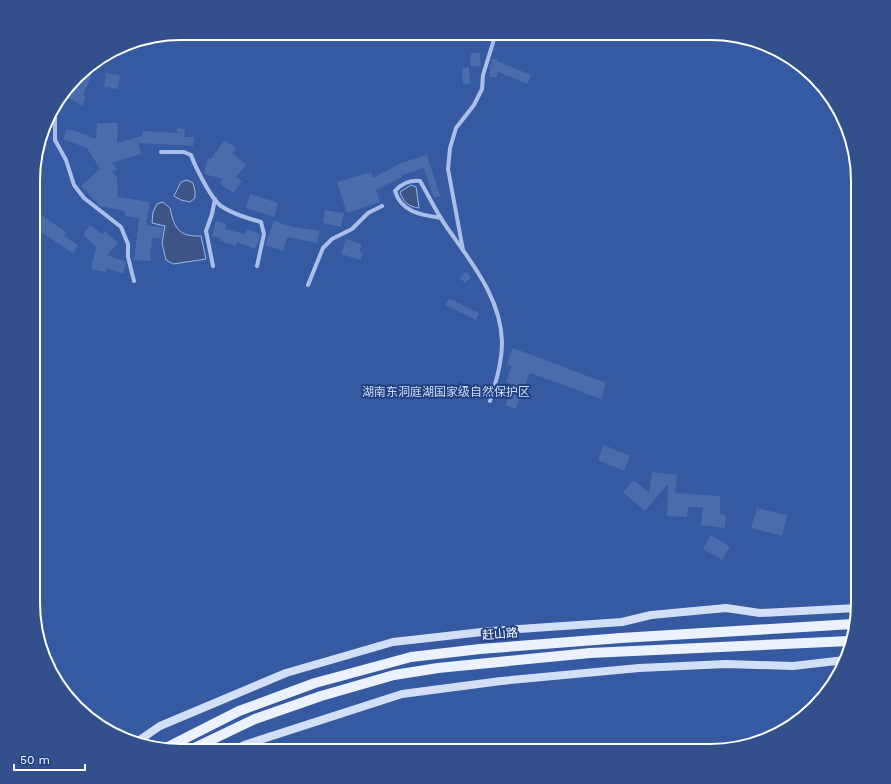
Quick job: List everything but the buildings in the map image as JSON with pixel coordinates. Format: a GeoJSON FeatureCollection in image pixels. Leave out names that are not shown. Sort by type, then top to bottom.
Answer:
{"type":"FeatureCollection","features":[{"type":"Feature","properties":{"kind":"main road"},"geometry":{"type":"LineString","coordinates":[[142,738],[160,726],[286,673],[392,642],[491,631],[622,622],[651,615],[726,608],[766,613],[851,608]]}},
{"type":"Feature","properties":{"kind":"main road","name":"赶山路"},"geometry":{"type":"LineString","coordinates":[[174,744],[239,712],[315,683],[410,657],[480,649],[621,638],[850,624]]}},
{"type":"Feature","properties":{"kind":"main road"},"geometry":{"type":"LineString","coordinates":[[203,744],[255,719],[321,696],[394,675],[438,668],[590,653],[846,641]]}},
{"type":"Feature","properties":{"kind":"main road"},"geometry":{"type":"LineString","coordinates":[[247,744],[402,694],[501,681],[639,668],[726,664],[793,666],[838,661]]}},
{"type":"Feature","properties":{"kind":"street"},"geometry":{"type":"LineString","coordinates":[[463,250],[448,169],[450,148],[456,128],[474,105],[482,89],[482,75],[494,40]]}},
{"type":"Feature","properties":{"kind":"street"},"geometry":{"type":"LineString","coordinates":[[55,119],[55,140],[66,160],[74,185],[84,198],[121,227],[128,244],[128,257],[134,281]]}},
{"type":"Feature","properties":{"kind":"street"},"geometry":{"type":"LineString","coordinates":[[161,152],[184,152],[191,155],[197,170],[219,205],[234,214],[261,222],[264,234],[257,266]]}},
{"type":"Feature","properties":{"kind":"street"},"geometry":{"type":"LineString","coordinates":[[441,218],[417,213],[405,207],[398,202],[395,191],[400,185],[413,180],[420,181],[441,218],[477,269],[490,293],[497,316],[502,342],[498,375],[490,401]]}},
{"type":"Feature","properties":{"kind":"street"},"geometry":{"type":"LineString","coordinates":[[214,266],[206,231],[215,206],[215,199]]}},
{"type":"Feature","properties":{"kind":"street"},"geometry":{"type":"LineString","coordinates":[[308,285],[323,248],[332,239],[352,229],[368,213],[382,206]]}},
{"type":"Feature","properties":{"kind":"green space","name":"湖南东洞庭湖国家级自然保护区"},"geometry":{"type":"Polygon","coordinates":[[[172,40],[719,40],[747,45],[764,51],[781,59],[810,81],[832,110],[840,127],[846,144],[851,172],[851,612],[846,640],[840,657],[832,674],[810,703],[781,725],[764,733],[747,739],[719,744],[172,744],[144,739],[127,733],[110,725],[81,703],[59,674],[51,657],[45,640],[40,612],[41,162],[47,136],[59,110],[81,81],[110,59],[127,51],[144,45],[172,40]]]}},
{"type":"Feature","properties":{"kind":"shaded area"},"geometry":{"type":"Polygon","coordinates":[[[187,180],[193,183],[195,191],[195,198],[190,202],[181,200],[174,196],[181,182],[187,180]]]}},
{"type":"Feature","properties":{"kind":"shaded area"},"geometry":{"type":"Polygon","coordinates":[[[411,185],[416,187],[419,208],[407,203],[403,199],[400,192],[411,185]]]}},
{"type":"Feature","properties":{"kind":"shaded area"},"geometry":{"type":"Polygon","coordinates":[[[163,202],[170,208],[173,221],[179,230],[187,235],[201,236],[206,259],[173,264],[166,260],[162,243],[165,226],[152,223],[153,212],[157,204],[163,202]]]}}]}
